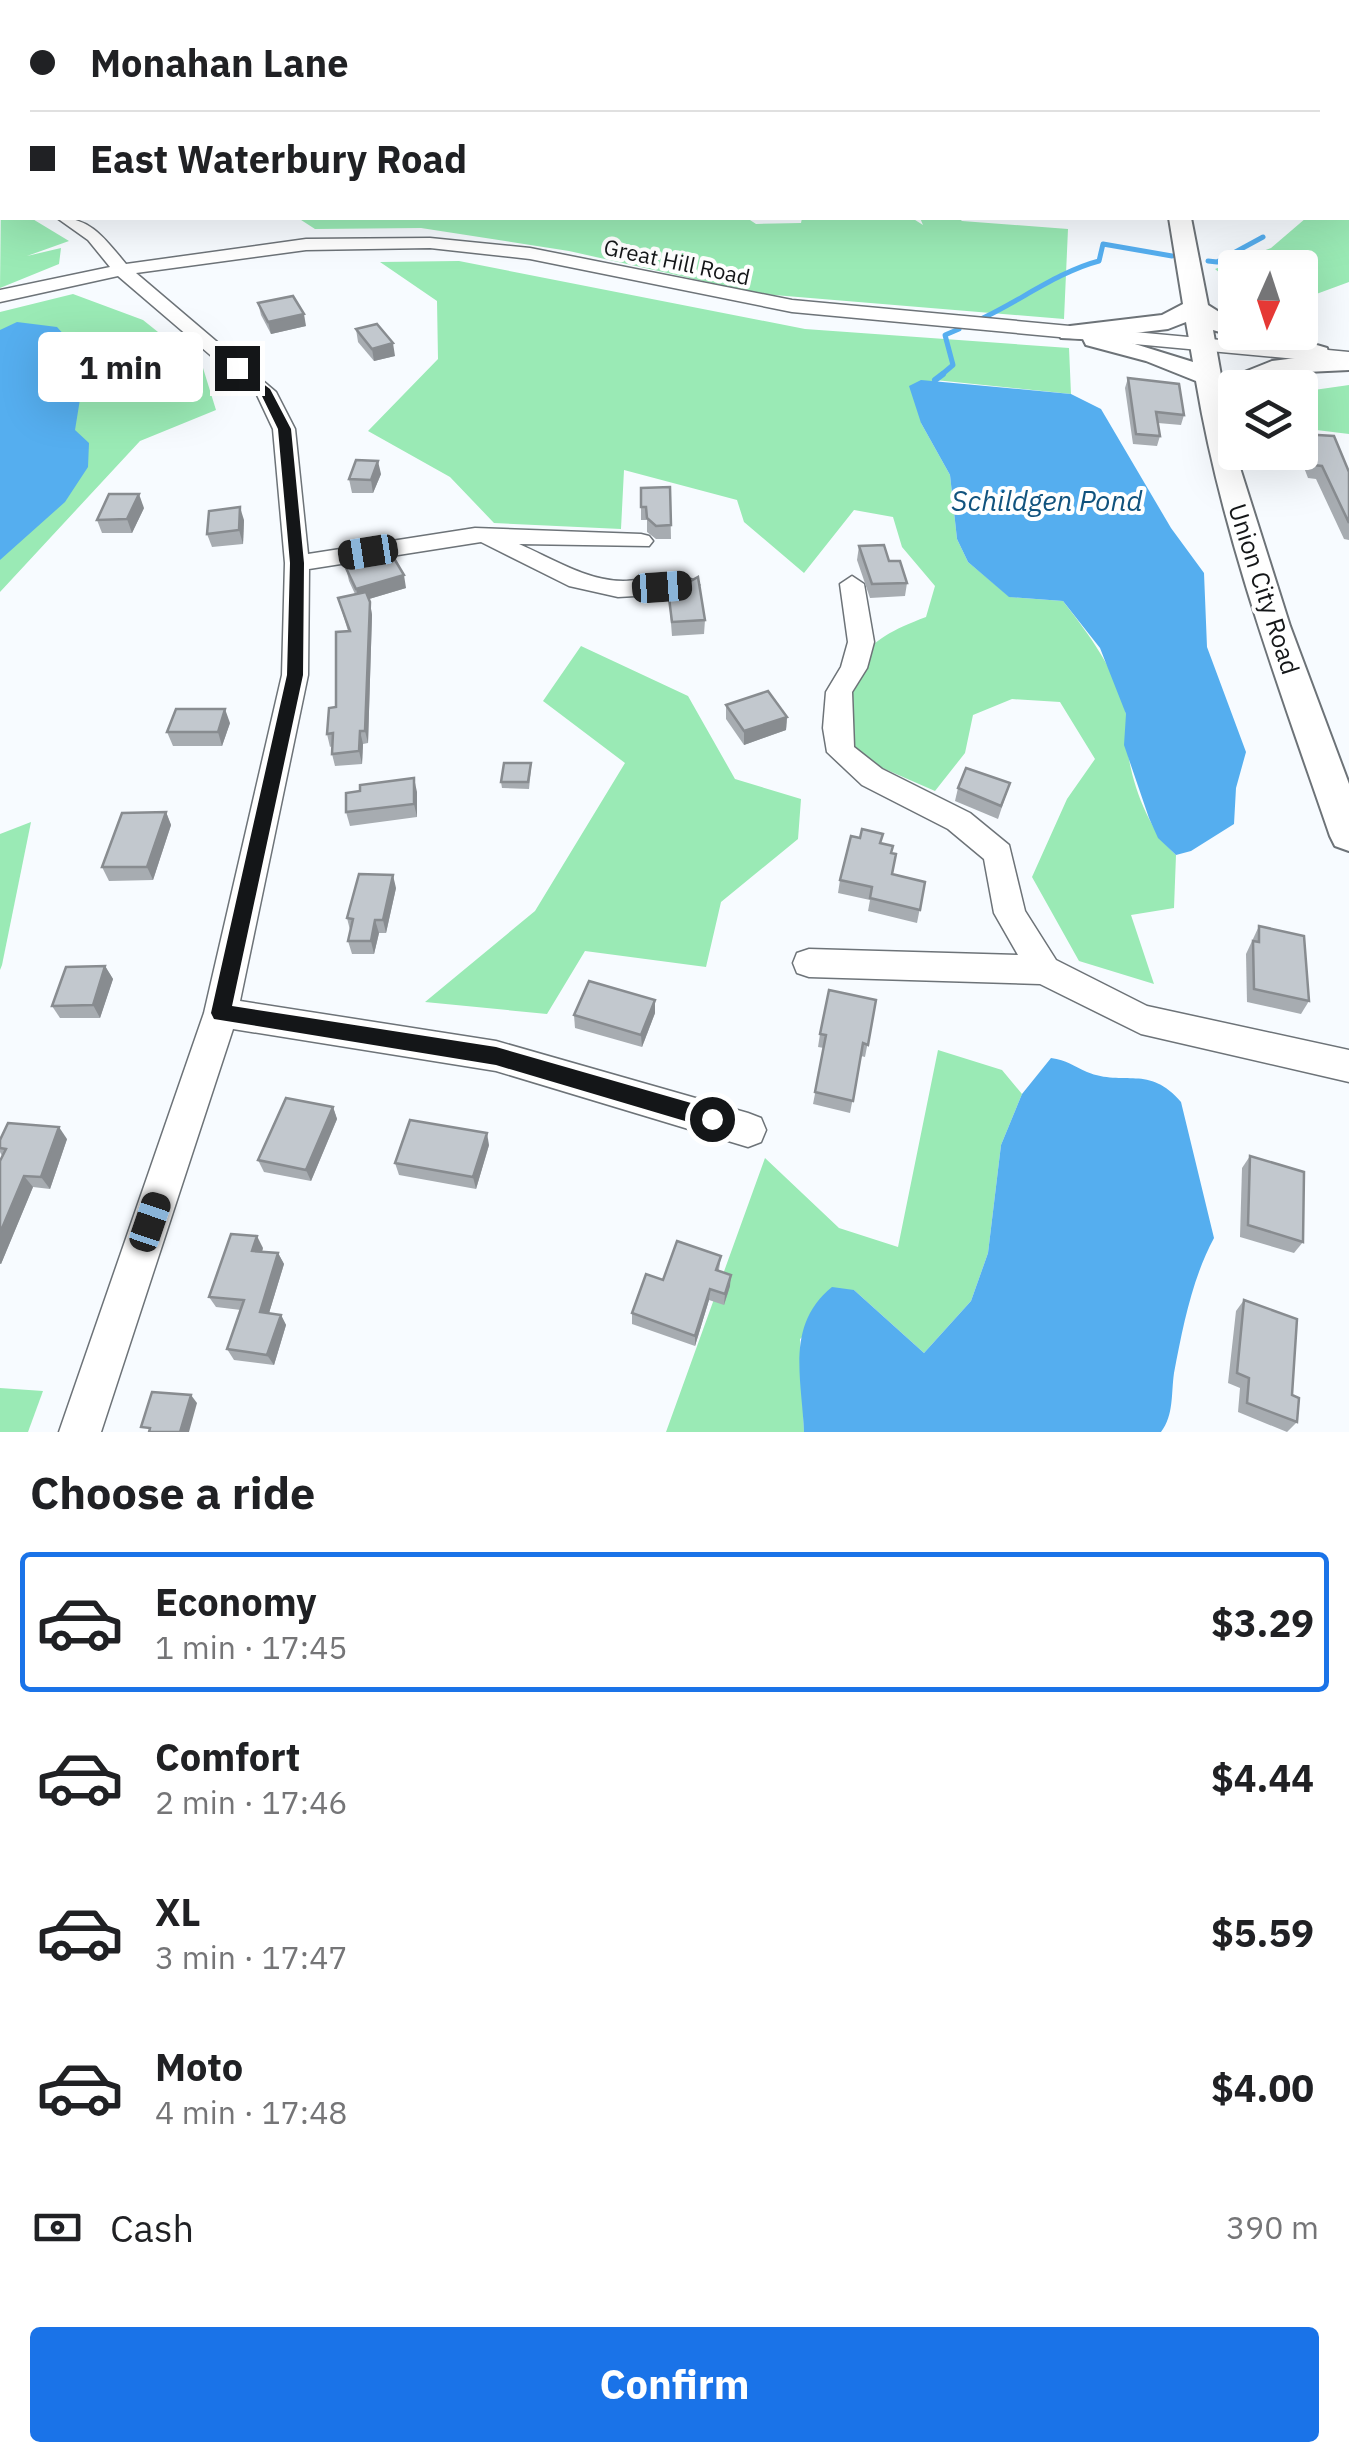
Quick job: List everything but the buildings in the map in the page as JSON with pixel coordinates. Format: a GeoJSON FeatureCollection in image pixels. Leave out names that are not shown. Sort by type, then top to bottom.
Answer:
{"type":"FeatureCollection","features":[{"type":"Feature","properties":{"kind":"main road","name":"Union City Road"},"geometry":{"type":"LineString","coordinates":[[1180,220],[1223,457],[1274,626],[1349,836]]}},
{"type":"Feature","properties":{"kind":"main road"},"geometry":{"type":"LineString","coordinates":[[1070,333],[1168,322],[1187,315],[1195,307],[1218,324]]}},
{"type":"Feature","properties":{"kind":"main road"},"geometry":{"type":"LineString","coordinates":[[1070,333],[1207,372],[1349,359]]}},
{"type":"Feature","properties":{"kind":"main road"},"geometry":{"type":"LineString","coordinates":[[1296,350],[1349,359]]}},
{"type":"Feature","properties":{"kind":"street"},"geometry":{"type":"LineString","coordinates":[[68,220],[94,236],[122,269],[266,392],[284,429],[297,563],[295,675],[221,1013],[80,1432]]}},
{"type":"Feature","properties":{"kind":"street","name":"Great Hill Road"},"geometry":{"type":"LineString","coordinates":[[0,296],[122,269],[299,246],[456,244],[543,256],[732,298],[1070,333]]}},
{"type":"Feature","properties":{"kind":"street"},"geometry":{"type":"LineString","coordinates":[[1207,372],[1349,359]]}},
{"type":"Feature","properties":{"kind":"street"},"geometry":{"type":"LineString","coordinates":[[297,563],[476,535],[641,541]]}},
{"type":"Feature","properties":{"kind":"street"},"geometry":{"type":"LineString","coordinates":[[476,535],[578,580],[618,589],[687,585]]}},
{"type":"Feature","properties":{"kind":"street"},"geometry":{"type":"LineString","coordinates":[[852,584],[861,642],[854,668],[839,692],[837,728],[841,752],[872,777],[959,820],[998,853],[1010,913],[1044,970]]}},
{"type":"Feature","properties":{"kind":"street"},"geometry":{"type":"LineString","coordinates":[[809,963],[1044,970],[1141,1019],[1349,1066]]}},
{"type":"Feature","properties":{"kind":"street"},"geometry":{"type":"LineString","coordinates":[[221,1013],[496,1056],[748,1130]]}},
{"type":"Feature","properties":{"kind":"green space"},"geometry":{"type":"Polygon","coordinates":[[[1,220],[34,220],[69,241],[27,256],[61,248],[59,264],[0,288],[1,220]]]}},
{"type":"Feature","properties":{"kind":"green space"},"geometry":{"type":"Polygon","coordinates":[[[301,220],[750,220],[756,224],[915,220],[923,225],[921,220],[961,220],[1068,229],[1064,319],[761,294],[569,251],[421,228],[315,229],[301,220]]]}},
{"type":"Feature","properties":{"kind":"green space"},"geometry":{"type":"Polygon","coordinates":[[[1304,220],[1349,220],[1349,282],[1318,293],[1318,250],[1266,250],[1304,220]]]}},
{"type":"Feature","properties":{"kind":"green space"},"geometry":{"type":"Polygon","coordinates":[[[459,261],[805,329],[1069,348],[1071,394],[935,380],[921,423],[950,475],[957,539],[968,562],[1010,597],[1063,601],[1092,640],[1116,683],[1126,714],[1128,753],[1139,795],[1158,834],[1176,855],[1174,908],[1131,915],[1154,984],[1079,961],[1032,877],[1067,799],[1095,759],[1060,702],[1012,699],[973,715],[965,753],[935,791],[871,763],[849,747],[852,679],[858,664],[882,638],[926,617],[935,586],[902,547],[893,517],[854,510],[804,573],[744,522],[737,500],[624,470],[621,529],[494,523],[450,477],[368,431],[438,359],[437,301],[380,262],[459,261]]]}},
{"type":"Feature","properties":{"kind":"green space"},"geometry":{"type":"Polygon","coordinates":[[[73,294],[143,320],[203,368],[216,410],[140,441],[0,592],[0,312],[73,294]]]}},
{"type":"Feature","properties":{"kind":"green space"},"geometry":{"type":"Polygon","coordinates":[[[1349,385],[1349,434],[1318,430],[1318,389],[1349,385]]]}},
{"type":"Feature","properties":{"kind":"green space"},"geometry":{"type":"Polygon","coordinates":[[[581,646],[688,696],[735,779],[801,799],[798,839],[721,902],[706,967],[585,951],[547,1014],[425,1002],[535,911],[625,763],[543,701],[581,646]]]}},
{"type":"Feature","properties":{"kind":"green space"},"geometry":{"type":"Polygon","coordinates":[[[31,822],[2,965],[0,970],[0,834],[31,822]]]}},
{"type":"Feature","properties":{"kind":"green space"},"geometry":{"type":"Polygon","coordinates":[[[938,1050],[1002,1070],[1022,1094],[1001,1145],[988,1253],[971,1301],[924,1353],[854,1290],[800,1339],[804,1432],[666,1432],[765,1158],[839,1228],[898,1247],[938,1050]]]}},
{"type":"Feature","properties":{"kind":"green space"},"geometry":{"type":"Polygon","coordinates":[[[0,1388],[43,1391],[28,1432],[0,1432],[0,1388]]]}},
{"type":"Feature","properties":{"kind":"water"},"geometry":{"type":"Polygon","coordinates":[[[17,322],[57,327],[82,354],[92,372],[81,393],[75,430],[89,443],[88,467],[65,502],[0,560],[0,330],[17,322]]]}},
{"type":"Feature","properties":{"kind":"water","name":"Schildgen Pond"},"geometry":{"type":"Polygon","coordinates":[[[921,380],[1071,394],[1101,409],[1171,528],[1204,573],[1207,647],[1246,752],[1236,788],[1234,824],[1191,851],[1176,855],[1158,838],[1124,745],[1126,714],[1100,648],[1063,601],[1009,597],[968,562],[957,539],[950,475],[921,423],[909,386],[921,380]]]}},
{"type":"Feature","properties":{"kind":"water"},"geometry":{"type":"Polygon","coordinates":[[[1051,1058],[1100,1076],[1158,1083],[1181,1102],[1214,1238],[1189,1303],[1170,1411],[1161,1432],[804,1432],[802,1336],[817,1302],[832,1287],[854,1290],[924,1353],[971,1301],[988,1253],[1001,1145],[1022,1094],[1051,1058]]]}},
{"type":"Feature","properties":{"kind":"waterway"},"geometry":{"type":"LineString","coordinates":[[1208,261],[1217,262],[1263,237]]}},
{"type":"Feature","properties":{"kind":"waterway"},"geometry":{"type":"LineString","coordinates":[[983,318],[1055,279],[1099,261],[1103,244],[1172,256]]}},
{"type":"Feature","properties":{"kind":"waterway"},"geometry":{"type":"LineString","coordinates":[[940,376],[953,365],[945,335],[959,329]]}},
{"type":"Feature","properties":{"kind":"waterway"},"geometry":{"type":"LineString","coordinates":[[935,380],[943,374]]}},
{"type":"Feature","properties":{"kind":"route"},"geometry":{"type":"LineString","coordinates":[[237,368],[266,392],[284,429],[297,563],[295,675],[221,1013],[496,1056],[712,1119]]}}]}
